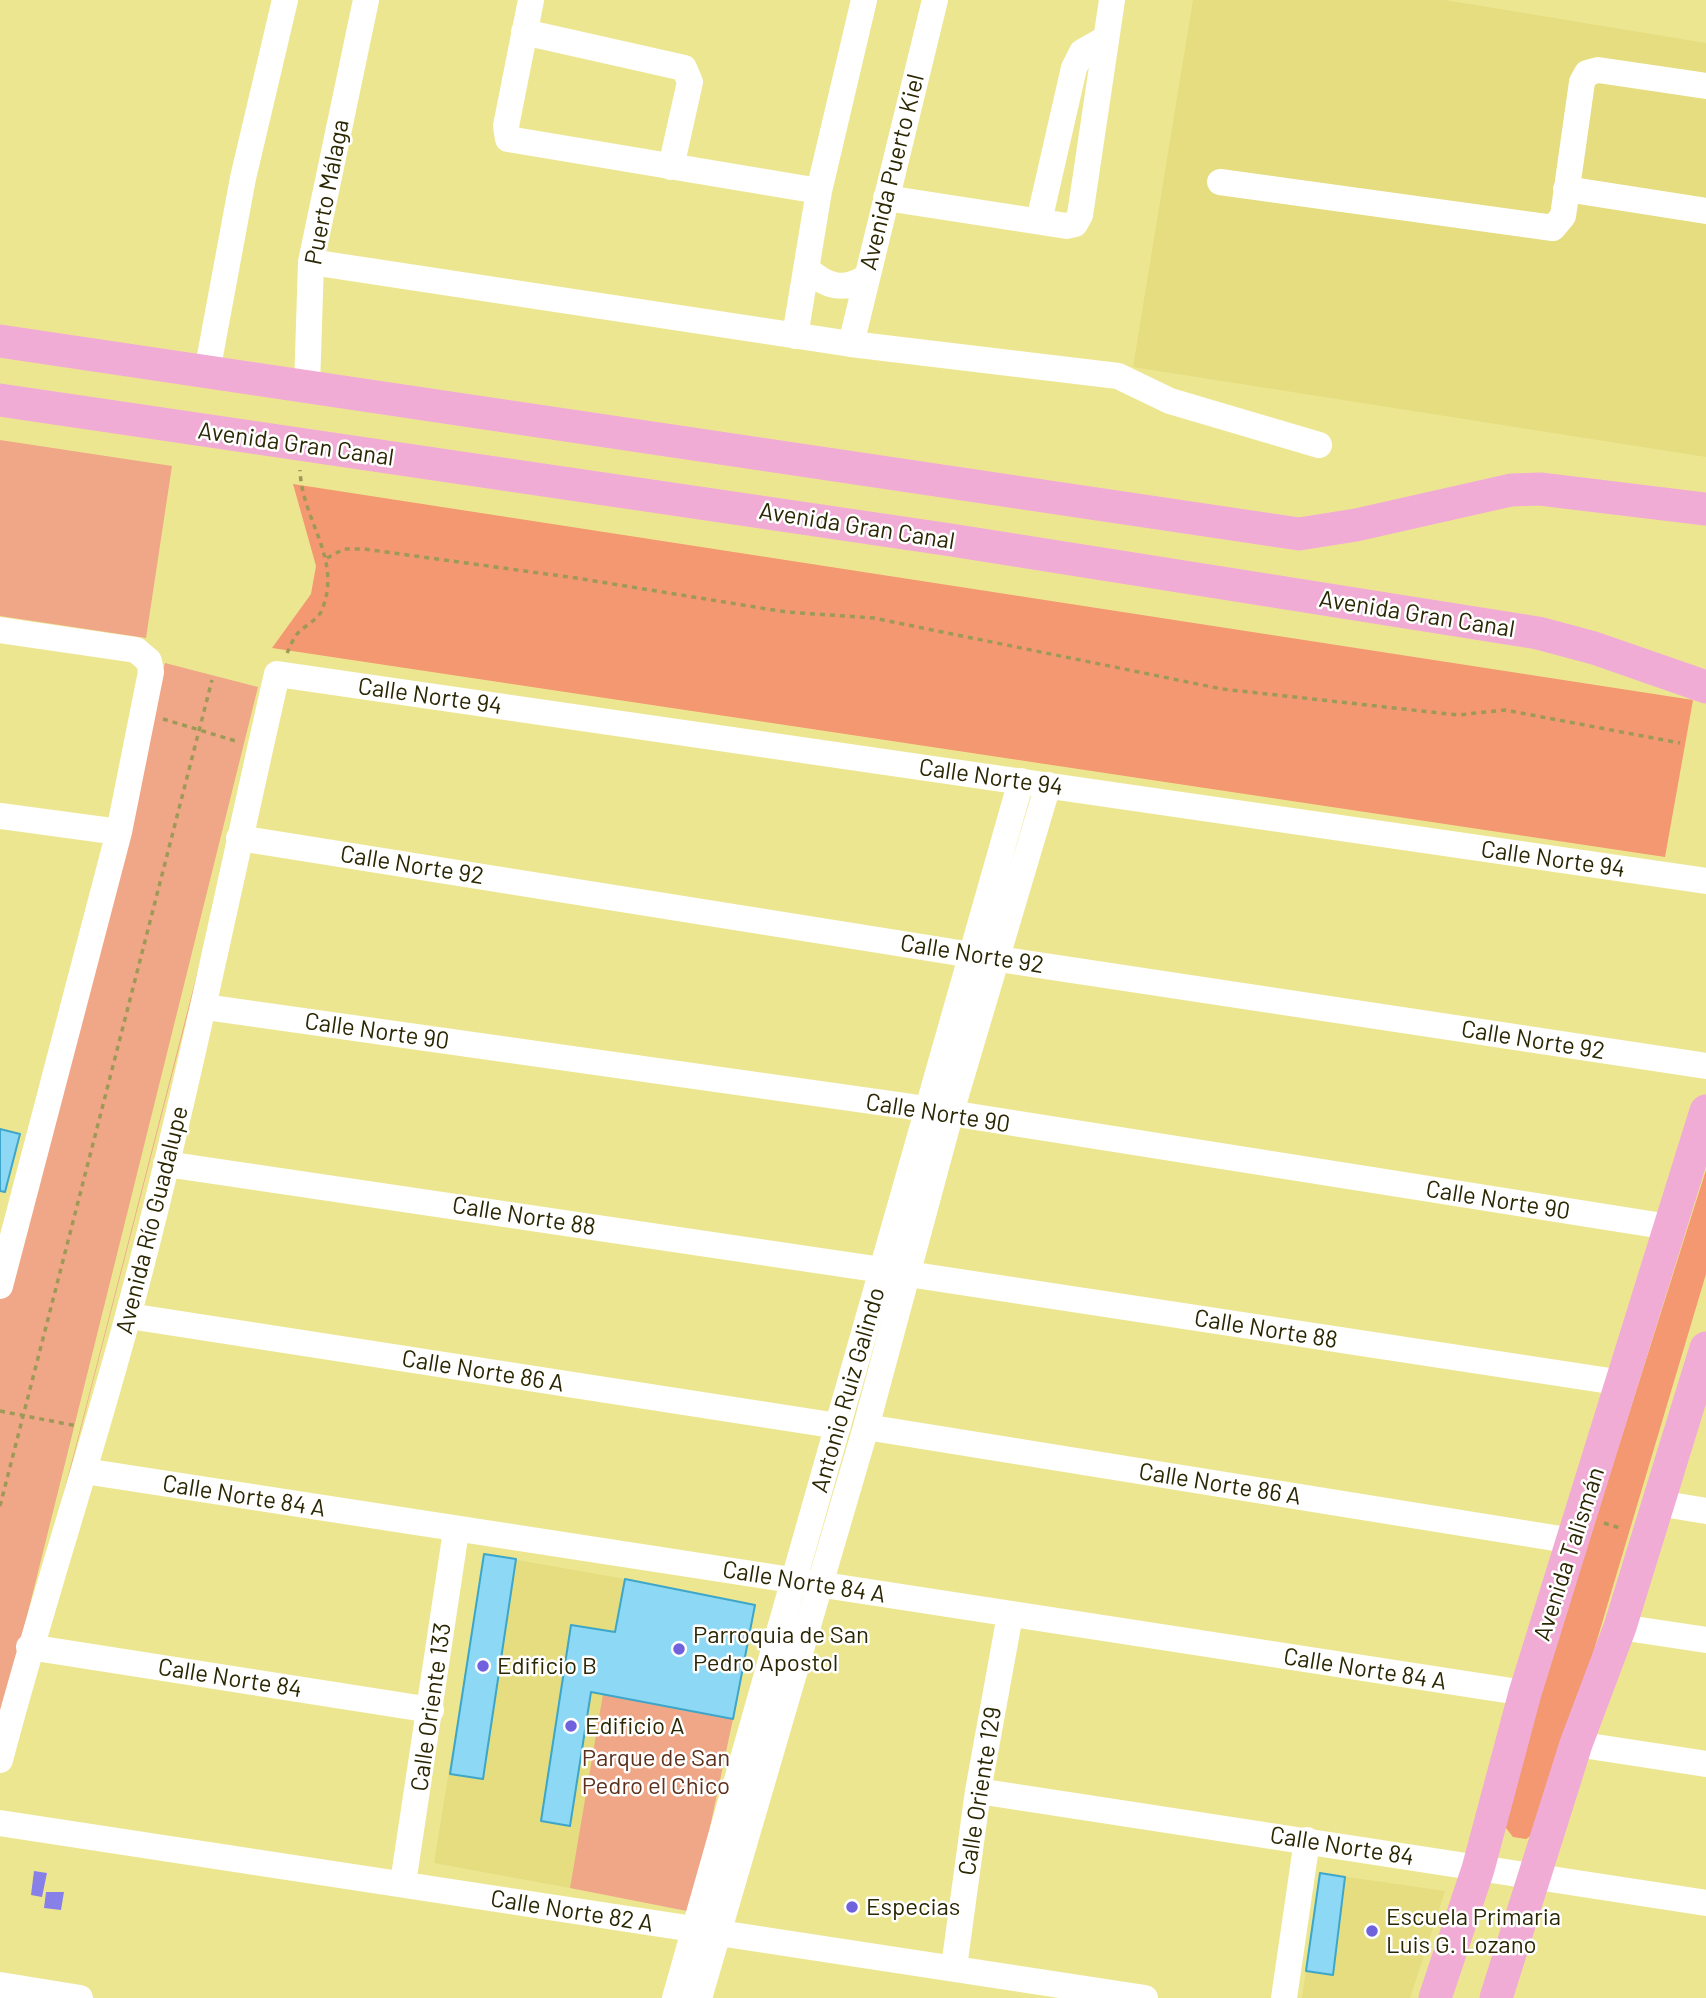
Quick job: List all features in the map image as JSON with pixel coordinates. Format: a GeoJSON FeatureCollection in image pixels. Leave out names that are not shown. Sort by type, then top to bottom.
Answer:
{"type":"FeatureCollection","features":[{"type":"Feature","properties":{"kind":"main road"},"geometry":{"type":"LineString","coordinates":[[0,341],[1299,534],[1356,525],[1511,490],[1540,489],[1706,509]]}},
{"type":"Feature","properties":{"kind":"main road","name":"Avenida Gran Canal"},"geometry":{"type":"LineString","coordinates":[[0,400],[896,531],[1538,634],[1594,648],[1706,687]]}},
{"type":"Feature","properties":{"kind":"main road","name":"Avenida Talismán"},"geometry":{"type":"LineString","coordinates":[[1435,1998],[1478,1869],[1525,1693],[1706,1111]]}},
{"type":"Feature","properties":{"kind":"main road"},"geometry":{"type":"LineString","coordinates":[[1496,1998],[1576,1744],[1620,1627],[1646,1538],[1703,1369]]}},
{"type":"Feature","properties":{"kind":"street"},"geometry":{"type":"LineString","coordinates":[[207,372],[243,178],[285,0]]}},
{"type":"Feature","properties":{"kind":"street","name":"Puerto Málaga"},"geometry":{"type":"LineString","coordinates":[[307,386],[311,261],[366,0]]}},
{"type":"Feature","properties":{"kind":"street"},"geometry":{"type":"LineString","coordinates":[[531,0],[506,127],[508,139],[819,191]]}},
{"type":"Feature","properties":{"kind":"street"},"geometry":{"type":"LineString","coordinates":[[795,336],[819,191],[864,0]]}},
{"type":"Feature","properties":{"kind":"street","name":"Avenida Puerto Kiel"},"geometry":{"type":"LineString","coordinates":[[851,344],[935,0]]}},
{"type":"Feature","properties":{"kind":"street"},"geometry":{"type":"LineString","coordinates":[[886,198],[1067,226],[1079,220],[1112,0]]}},
{"type":"Feature","properties":{"kind":"street"},"geometry":{"type":"LineString","coordinates":[[524,32],[684,68],[690,82],[671,167]]}},
{"type":"Feature","properties":{"kind":"street"},"geometry":{"type":"LineString","coordinates":[[1040,221],[1074,68],[1082,52],[1105,38]]}},
{"type":"Feature","properties":{"kind":"street"},"geometry":{"type":"LineString","coordinates":[[1220,182],[1548,228],[1561,221],[1582,82],[1587,72],[1598,70],[1706,86]]}},
{"type":"Feature","properties":{"kind":"street"},"geometry":{"type":"LineString","coordinates":[[1566,190],[1706,211]]}},
{"type":"Feature","properties":{"kind":"street"},"geometry":{"type":"LineString","coordinates":[[311,261],[851,344],[1118,376],[1170,401],[1319,445]]}},
{"type":"Feature","properties":{"kind":"street"},"geometry":{"type":"LineString","coordinates":[[808,270],[830,285],[843,287],[865,278]]}},
{"type":"Feature","properties":{"kind":"street"},"geometry":{"type":"LineString","coordinates":[[0,630],[136,650],[149,661],[151,682],[119,832],[7,1235],[0,1286]]}},
{"type":"Feature","properties":{"kind":"street","name":"Avenida Río Guadalupe"},"geometry":{"type":"LineString","coordinates":[[0,1760],[29,1647],[84,1471],[128,1316],[205,1007],[277,674]]}},
{"type":"Feature","properties":{"kind":"street","name":"Calle Norte 94"},"geometry":{"type":"LineString","coordinates":[[277,674],[1706,881]]}},
{"type":"Feature","properties":{"kind":"street","name":"Antonio Ruiz Galindo"},"geometry":{"type":"LineString","coordinates":[[984,956],[1021,781]]}},
{"type":"Feature","properties":{"kind":"street","name":"Antonio Ruiz Galindo"},"geometry":{"type":"LineString","coordinates":[[675,1998],[706,1932],[807,1582],[866,1427],[895,1272],[938,1113],[984,956],[1048,785]]}},
{"type":"Feature","properties":{"kind":"street"},"geometry":{"type":"LineString","coordinates":[[0,816],[119,832]]}},
{"type":"Feature","properties":{"kind":"street","name":"Calle Norte 92"},"geometry":{"type":"LineString","coordinates":[[240,838],[984,956],[1706,1066]]}},
{"type":"Feature","properties":{"kind":"street","name":"Calle Norte 90"},"geometry":{"type":"LineString","coordinates":[[205,1007],[938,1113],[1670,1227]]}},
{"type":"Feature","properties":{"kind":"street","name":"Calle Norte 88"},"geometry":{"type":"LineString","coordinates":[[166,1164],[1623,1383]]}},
{"type":"Feature","properties":{"kind":"street","name":"Antonio Ruiz Galindo"},"geometry":{"type":"LineString","coordinates":[[807,1582],[838,1426],[895,1272]]}},
{"type":"Feature","properties":{"kind":"street","name":"Calle Norte 86 A"},"geometry":{"type":"LineString","coordinates":[[128,1316],[838,1426]]}},
{"type":"Feature","properties":{"kind":"street","name":"Calle Norte 86 A"},"geometry":{"type":"LineString","coordinates":[[866,1427],[1578,1528]]}},
{"type":"Feature","properties":{"kind":"street","name":"Calle Norte 84 A"},"geometry":{"type":"LineString","coordinates":[[84,1471],[456,1531],[807,1582],[1525,1693]]}},
{"type":"Feature","properties":{"kind":"street"},"geometry":{"type":"LineString","coordinates":[[1658,1503],[1706,1511]]}},
{"type":"Feature","properties":{"kind":"street","name":"Calle Oriente 133"},"geometry":{"type":"LineString","coordinates":[[404,1883],[456,1531]]}},
{"type":"Feature","properties":{"kind":"street","name":"Calle Oriente 129"},"geometry":{"type":"LineString","coordinates":[[954,1967],[978,1791],[1010,1615]]}},
{"type":"Feature","properties":{"kind":"street"},"geometry":{"type":"LineString","coordinates":[[1620,1627],[1706,1640]]}},
{"type":"Feature","properties":{"kind":"street","name":"Calle Norte 84"},"geometry":{"type":"LineString","coordinates":[[29,1647],[431,1710]]}},
{"type":"Feature","properties":{"kind":"street"},"geometry":{"type":"LineString","coordinates":[[1576,1744],[1706,1764]]}},
{"type":"Feature","properties":{"kind":"street","name":"Calle Norte 84"},"geometry":{"type":"LineString","coordinates":[[978,1791],[1307,1840],[1532,1879],[1706,1903]]}},
{"type":"Feature","properties":{"kind":"street","name":"Calle Norte 82 A"},"geometry":{"type":"LineString","coordinates":[[0,1824],[404,1883],[706,1932],[954,1967],[1145,1998]]}},
{"type":"Feature","properties":{"kind":"street"},"geometry":{"type":"LineString","coordinates":[[1284,1998],[1307,1840]]}},
{"type":"Feature","properties":{"kind":"street","name":"Antonio Ruiz Galindo"},"geometry":{"type":"LineString","coordinates":[[699,1998],[706,1932]]}},
{"type":"Feature","properties":{"kind":"street"},"geometry":{"type":"LineString","coordinates":[[0,1986],[80,1998]]}},
{"type":"Feature","properties":{"kind":"path"},"geometry":{"type":"LineString","coordinates":[[277,674],[295,636],[320,615],[330,582],[327,558],[305,501],[299,445]]}},
{"type":"Feature","properties":{"kind":"path"},"geometry":{"type":"LineString","coordinates":[[327,558],[344,550],[364,549],[549,574],[786,612],[874,618],[1222,689],[1458,715],[1505,710],[1680,743]]}},
{"type":"Feature","properties":{"kind":"path"},"geometry":{"type":"LineString","coordinates":[[0,1506],[212,680]]}},
{"type":"Feature","properties":{"kind":"path"},"geometry":{"type":"LineString","coordinates":[[144,714],[260,749]]}},
{"type":"Feature","properties":{"kind":"path"},"geometry":{"type":"LineString","coordinates":[[0,1411],[96,1430]]}},
{"type":"Feature","properties":{"kind":"path"},"geometry":{"type":"LineString","coordinates":[[1578,1528],[1646,1538]]}},
{"type":"Feature","properties":{"kind":"shaded area"},"geometry":{"type":"Polygon","coordinates":[[[1193,0],[1445,0],[1706,43],[1706,457],[1133,367],[1193,0]]]}},
{"type":"Feature","properties":{"kind":"shaded area"},"geometry":{"type":"Polygon","coordinates":[[[293,484],[1693,700],[1665,857],[272,648],[311,594],[316,566],[293,484]]]}},
{"type":"Feature","properties":{"kind":"shaded area"},"geometry":{"type":"Polygon","coordinates":[[[1706,1170],[1706,1274],[1549,1801],[1536,1832],[1526,1839],[1513,1837],[1506,1828],[1503,1812],[1706,1170]]]}},
{"type":"Feature","properties":{"kind":"shaded area"},"geometry":{"type":"Polygon","coordinates":[[[484,1554],[625,1579],[570,1888],[434,1863],[484,1554]]]}},
{"type":"Feature","properties":{"kind":"shaded area"},"geometry":{"type":"Polygon","coordinates":[[[34,1871],[47,1873],[42,1897],[31,1895],[34,1871]]]}},
{"type":"Feature","properties":{"kind":"shaded area","name":"Escuela Primaria Luis G. Lozano"},"geometry":{"type":"Polygon","coordinates":[[[1320,1873],[1445,1891],[1410,1998],[1302,1998],[1320,1873]]]}},
{"type":"Feature","properties":{"kind":"shaded area"},"geometry":{"type":"Polygon","coordinates":[[[46,1892],[64,1892],[61,1910],[44,1908],[46,1892]]]}},
{"type":"Feature","properties":{"kind":"green space"},"geometry":{"type":"Polygon","coordinates":[[[0,440],[172,466],[146,638],[0,616],[0,440]]]}},
{"type":"Feature","properties":{"kind":"green space"},"geometry":{"type":"Polygon","coordinates":[[[165,663],[258,687],[0,1725],[0,1258],[165,663]]]}},
{"type":"Feature","properties":{"kind":"green space"},"geometry":{"type":"Polygon","coordinates":[[[276,671],[0,1743],[0,1741],[276,671]]]}},
{"type":"Feature","properties":{"kind":"green space","name":"Parque de San Pedro el Chico"},"geometry":{"type":"Polygon","coordinates":[[[603,1694],[733,1719],[692,1912],[570,1888],[603,1694]]]}},
{"type":"Feature","properties":{"kind":"building"},"geometry":{"type":"Polygon","coordinates":[[[0,1129],[20,1134],[5,1192],[0,1191],[0,1129]]]}},
{"type":"Feature","properties":{"kind":"building","name":"Edificio B"},"geometry":{"type":"Polygon","coordinates":[[[484,1554],[516,1559],[483,1779],[450,1774],[484,1554]]]}},
{"type":"Feature","properties":{"kind":"building","name":"Parroquia de San Pedro Apostol"},"geometry":{"type":"Polygon","coordinates":[[[625,1579],[755,1605],[733,1719],[591,1692],[570,1826],[541,1821],[571,1625],[615,1632],[625,1579]]]}},
{"type":"Feature","properties":{"kind":"building"},"geometry":{"type":"Polygon","coordinates":[[[1320,1873],[1345,1877],[1333,1975],[1306,1971],[1320,1873]]]}},
{"type":"Feature","properties":{"kind":"place","name":"Parroquia de San Pedro Apostol"},"geometry":{"type":"Point","coordinates":[679,1649]}},
{"type":"Feature","properties":{"kind":"place","name":"Edificio B"},"geometry":{"type":"Point","coordinates":[483,1666]}},
{"type":"Feature","properties":{"kind":"place","name":"Edificio A"},"geometry":{"type":"Point","coordinates":[571,1726]}},
{"type":"Feature","properties":{"kind":"place","name":"Especias"},"geometry":{"type":"Point","coordinates":[852,1907]}},
{"type":"Feature","properties":{"kind":"place","name":"Escuela Primaria Luis G. Lozano"},"geometry":{"type":"Point","coordinates":[1372,1931]}}]}
